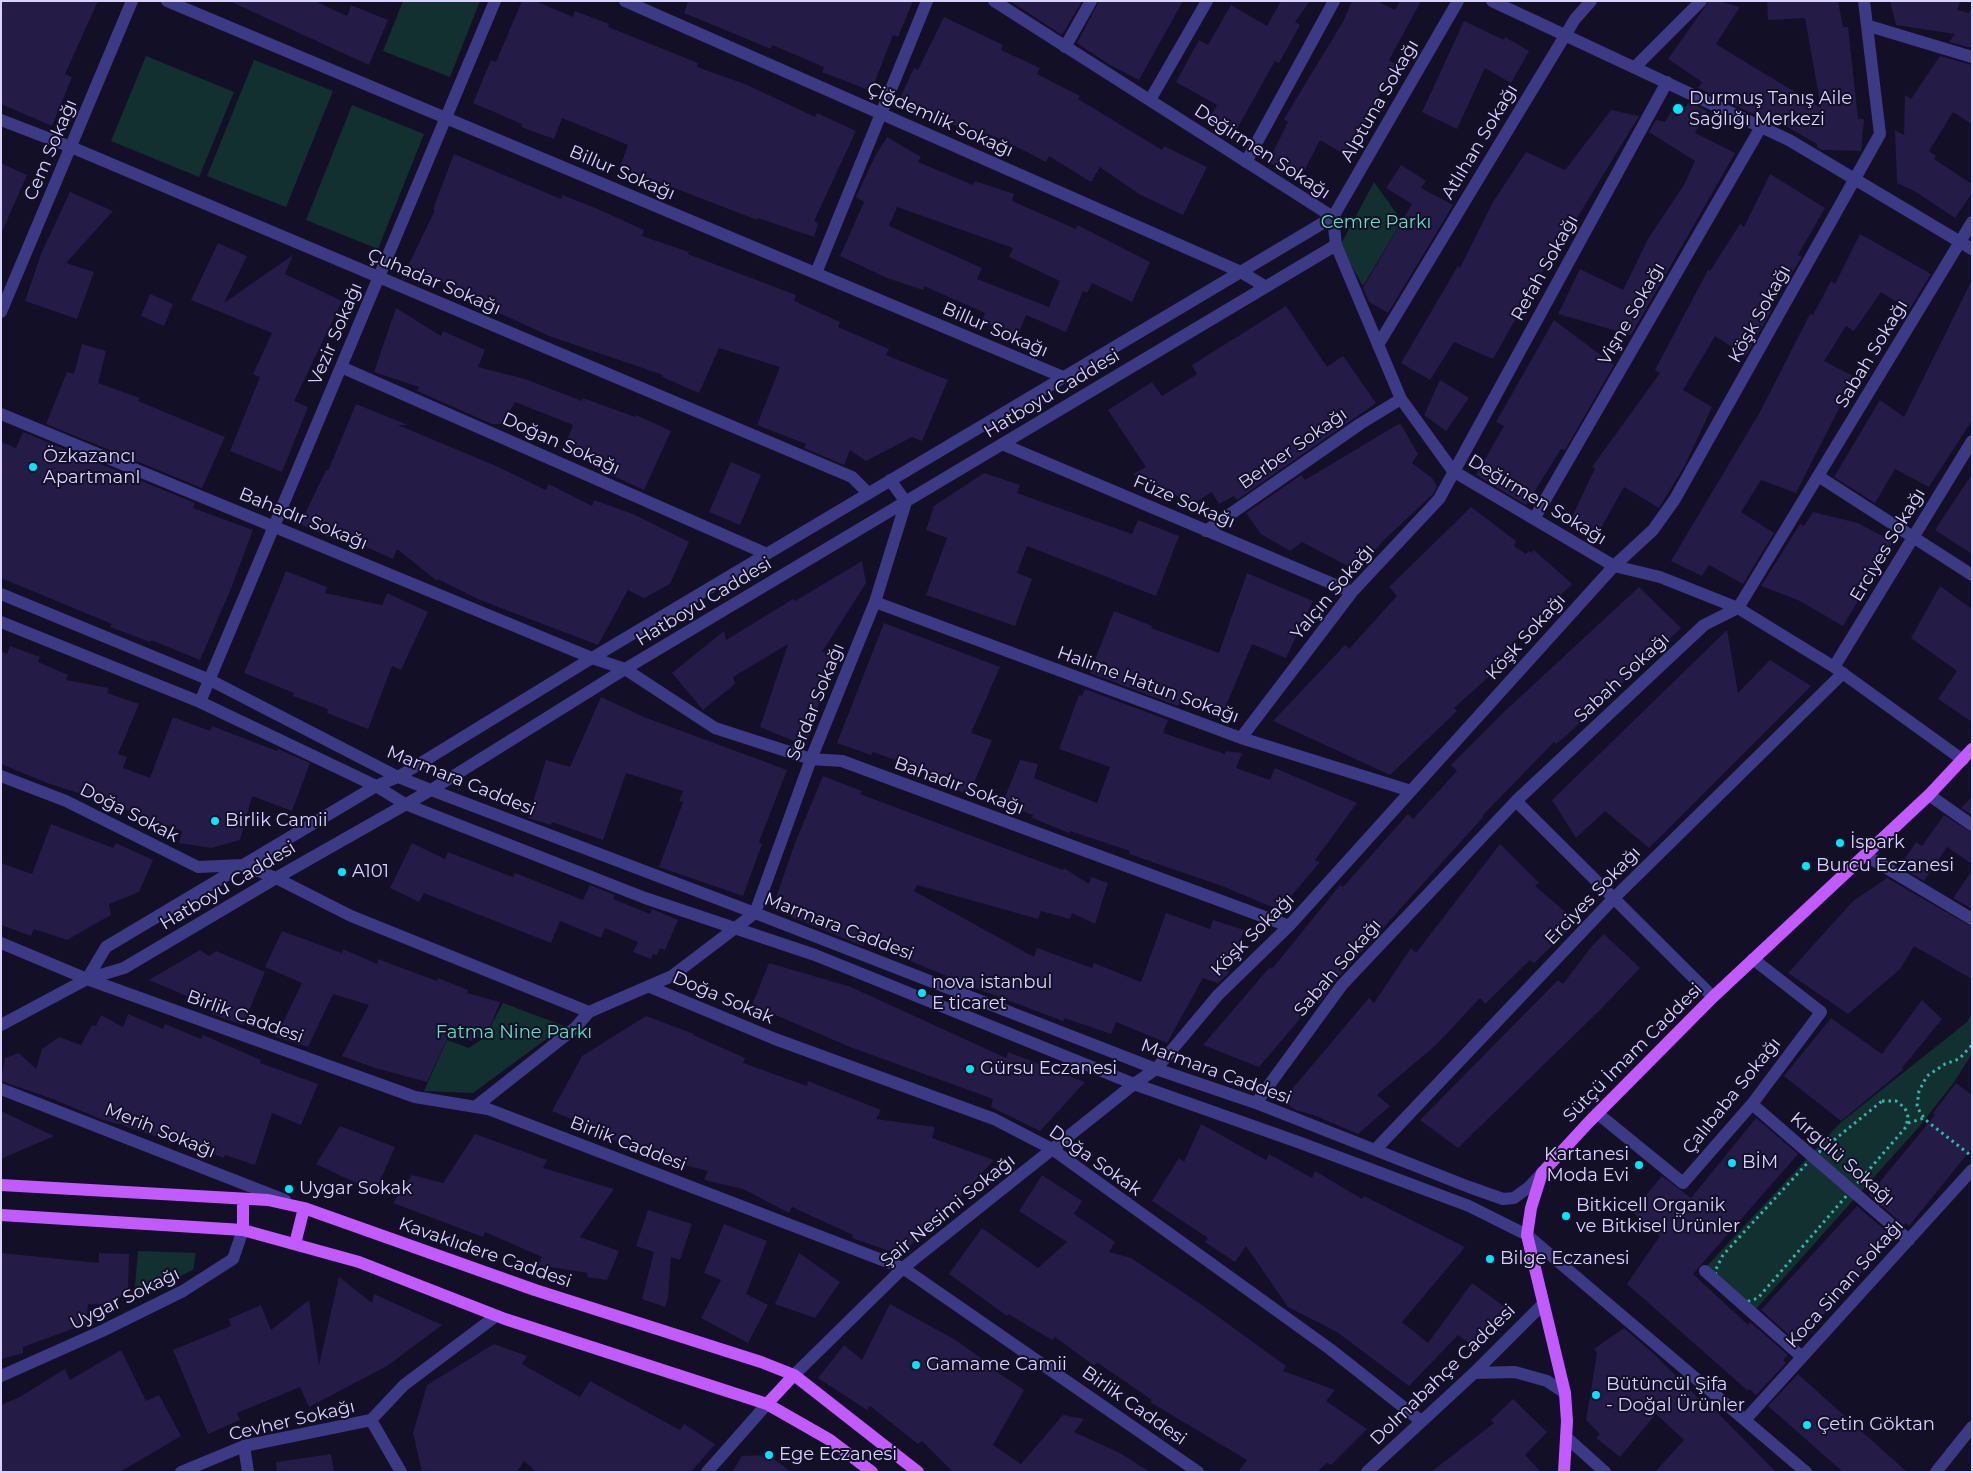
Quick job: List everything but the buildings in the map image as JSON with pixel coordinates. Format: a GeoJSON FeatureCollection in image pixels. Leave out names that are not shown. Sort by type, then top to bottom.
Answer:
{"type":"FeatureCollection","features":[{"type":"Feature","properties":{"kind":"main road","name":"Sütçü İmam Caddesi"},"geometry":{"type":"LineString","coordinates":[[1564,1472],[1566,1437],[1565,1392],[1527,1235],[1531,1208],[1542,1172],[1597,1113],[1713,997],[1929,795],[1972,749]]}},
{"type":"Feature","properties":{"kind":"main road","name":"Kavaklıdere Caddesi"},"geometry":{"type":"LineString","coordinates":[[1,1185],[268,1200],[304,1208],[535,1290],[794,1375],[918,1472]]}},
{"type":"Feature","properties":{"kind":"main road"},"geometry":{"type":"LineString","coordinates":[[243,1199],[243,1230]]}},
{"type":"Feature","properties":{"kind":"main road"},"geometry":{"type":"LineString","coordinates":[[296,1244],[304,1208]]}},
{"type":"Feature","properties":{"kind":"main road"},"geometry":{"type":"LineString","coordinates":[[1,1215],[243,1230],[359,1262],[496,1316],[767,1404],[830,1440],[872,1472]]}},
{"type":"Feature","properties":{"kind":"main road"},"geometry":{"type":"LineString","coordinates":[[767,1404],[794,1375]]}},
{"type":"Feature","properties":{"kind":"street","name":"Cem Sokağı"},"geometry":{"type":"LineString","coordinates":[[1,312],[132,1]]}},
{"type":"Feature","properties":{"kind":"street","name":"Billur Sokağı"},"geometry":{"type":"LineString","coordinates":[[167,1],[1064,377]]}},
{"type":"Feature","properties":{"kind":"street","name":"Vezir Sokağı"},"geometry":{"type":"LineString","coordinates":[[210,680],[495,1]]}},
{"type":"Feature","properties":{"kind":"street","name":"Çiğdemlik Sokağı"},"geometry":{"type":"LineString","coordinates":[[625,1],[1241,272],[1266,288]]}},
{"type":"Feature","properties":{"kind":"street"},"geometry":{"type":"LineString","coordinates":[[816,274],[927,1]]}},
{"type":"Feature","properties":{"kind":"street","name":"Değirmen Sokağı"},"geometry":{"type":"LineString","coordinates":[[994,1],[1333,217],[1336,245],[1401,400],[1453,471],[1614,566],[1660,577],[1738,608],[1838,670],[1962,760]]}},
{"type":"Feature","properties":{"kind":"street"},"geometry":{"type":"LineString","coordinates":[[1065,47],[1091,1]]}},
{"type":"Feature","properties":{"kind":"street"},"geometry":{"type":"LineString","coordinates":[[1150,100],[1207,1]]}},
{"type":"Feature","properties":{"kind":"street"},"geometry":{"type":"LineString","coordinates":[[1246,162],[1334,1]]}},
{"type":"Feature","properties":{"kind":"street","name":"Alptuna Sokağı"},"geometry":{"type":"LineString","coordinates":[[1333,217],[1458,1]]}},
{"type":"Feature","properties":{"kind":"street"},"geometry":{"type":"LineString","coordinates":[[1492,1],[1789,140],[1972,250]]}},
{"type":"Feature","properties":{"kind":"street","name":"Atlıhan Sokağı"},"geometry":{"type":"LineString","coordinates":[[1378,345],[1574,19],[1591,1]]}},
{"type":"Feature","properties":{"kind":"street"},"geometry":{"type":"LineString","coordinates":[[1634,67],[1700,1]]}},
{"type":"Feature","properties":{"kind":"street","name":"Köşk Sokağı"},"geometry":{"type":"LineString","coordinates":[[1134,1084],[1156,1069],[1218,995],[1289,926],[1614,566],[1653,530],[1675,499],[1856,180],[1880,134],[1864,1]]}},
{"type":"Feature","properties":{"kind":"street"},"geometry":{"type":"LineString","coordinates":[[1868,26],[1972,57]]}},
{"type":"Feature","properties":{"kind":"street","name":"Refah Sokağı"},"geometry":{"type":"LineString","coordinates":[[1453,471],[1667,82]]}},
{"type":"Feature","properties":{"kind":"street","name":"Çuhadar Sokağı"},"geometry":{"type":"LineString","coordinates":[[1,120],[71,147],[852,478],[868,493]]}},
{"type":"Feature","properties":{"kind":"street","name":"Vişne Sokağı"},"geometry":{"type":"LineString","coordinates":[[1534,519],[1761,127]]}},
{"type":"Feature","properties":{"kind":"street","name":"Hatboyu Caddesi"},"geometry":{"type":"LineString","coordinates":[[87,979],[106,947],[376,786],[398,777],[592,658],[1333,217]]}},
{"type":"Feature","properties":{"kind":"street","name":"Sabah Sokağı"},"geometry":{"type":"LineString","coordinates":[[1256,1103],[1342,985],[1516,801],[1704,625],[1738,608],[1972,222]]}},
{"type":"Feature","properties":{"kind":"street","name":"Hatboyu Caddesi"},"geometry":{"type":"LineString","coordinates":[[1,1025],[87,979],[124,968],[276,878],[431,790],[625,669],[1336,245]]}},
{"type":"Feature","properties":{"kind":"street","name":"Doğan Sokağı"},"geometry":{"type":"LineString","coordinates":[[341,367],[767,554]]}},
{"type":"Feature","properties":{"kind":"street","name":"Berber Sokağı"},"geometry":{"type":"LineString","coordinates":[[1206,531],[1360,424],[1401,400]]}},
{"type":"Feature","properties":{"kind":"street","name":"Bahadır Sokağı"},"geometry":{"type":"LineString","coordinates":[[1,414],[592,658],[625,669],[716,728],[811,759],[842,761],[1289,926]]}},
{"type":"Feature","properties":{"kind":"street","name":"Erciyes Sokağı"},"geometry":{"type":"LineString","coordinates":[[1375,1150],[1614,898],[1838,670],[1913,537],[1972,441]]}},
{"type":"Feature","properties":{"kind":"street","name":"Füze Sokağı"},"geometry":{"type":"LineString","coordinates":[[1002,444],[1352,592]]}},
{"type":"Feature","properties":{"kind":"street","name":"Yalçın Sokağı"},"geometry":{"type":"LineString","coordinates":[[1241,738],[1352,592],[1439,499],[1453,471]]}},
{"type":"Feature","properties":{"kind":"street"},"geometry":{"type":"LineString","coordinates":[[1818,476],[1972,575]]}},
{"type":"Feature","properties":{"kind":"street"},"geometry":{"type":"LineString","coordinates":[[890,480],[906,502]]}},
{"type":"Feature","properties":{"kind":"street","name":"Serdar Sokağı"},"geometry":{"type":"LineString","coordinates":[[755,913],[811,759],[875,602],[906,502]]}},
{"type":"Feature","properties":{"kind":"street","name":"Marmara Caddesi"},"geometry":{"type":"LineString","coordinates":[[1,594],[210,680],[398,777],[1156,1069],[1256,1103],[1503,1199],[1514,1198],[1529,1187],[1542,1172]]}},
{"type":"Feature","properties":{"kind":"street","name":"Halime Hatun Sokağı"},"geometry":{"type":"LineString","coordinates":[[875,602],[1241,738],[1411,791]]}},
{"type":"Feature","properties":{"kind":"street","name":"Marmara Caddesi"},"geometry":{"type":"LineString","coordinates":[[1,622],[200,702],[376,786],[405,804],[645,898],[815,954],[1134,1084],[1298,1142],[1469,1206],[1527,1235],[1806,1472]]}},
{"type":"Feature","properties":{"kind":"street"},"geometry":{"type":"LineString","coordinates":[[200,702],[210,680]]}},
{"type":"Feature","properties":{"kind":"street","name":"Doğa Sokak"},"geometry":{"type":"LineString","coordinates":[[1,776],[66,801],[198,867],[244,865]]}},
{"type":"Feature","properties":{"kind":"street"},"geometry":{"type":"LineString","coordinates":[[1929,795],[1972,825]]}},
{"type":"Feature","properties":{"kind":"street"},"geometry":{"type":"LineString","coordinates":[[1516,801],[1713,997]]}},
{"type":"Feature","properties":{"kind":"street"},"geometry":{"type":"LineString","coordinates":[[1865,855],[1972,919]]}},
{"type":"Feature","properties":{"kind":"street"},"geometry":{"type":"LineString","coordinates":[[244,865],[276,878],[351,916],[589,1012]]}},
{"type":"Feature","properties":{"kind":"street"},"geometry":{"type":"LineString","coordinates":[[475,1107],[575,1028],[589,1012],[650,987],[693,962],[755,913]]}},
{"type":"Feature","properties":{"kind":"street","name":"Birlik Caddesi"},"geometry":{"type":"LineString","coordinates":[[1,943],[87,979],[415,1097],[488,1109],[903,1268],[1198,1472]]}},
{"type":"Feature","properties":{"kind":"street","name":"Çalıbaba Sokağı"},"geometry":{"type":"LineString","coordinates":[[1597,1113],[1683,1183],[1752,1104],[1821,1012],[1753,959]]}},
{"type":"Feature","properties":{"kind":"street","name":"Doğa Sokak"},"geometry":{"type":"LineString","coordinates":[[650,987],[775,1039],[994,1119],[1052,1149],[1330,1349],[1421,1421]]}},
{"type":"Feature","properties":{"kind":"street","name":"Şair Nesimi Sokağı"},"geometry":{"type":"LineString","coordinates":[[794,1375],[903,1268],[1134,1084]]}},
{"type":"Feature","properties":{"kind":"street","name":"Merih Sokağı"},"geometry":{"type":"LineString","coordinates":[[1,1089],[304,1208]]}},
{"type":"Feature","properties":{"kind":"street","name":"Kırgülü Sokağı"},"geometry":{"type":"LineString","coordinates":[[1752,1104],[1909,1240]]}},
{"type":"Feature","properties":{"kind":"street","name":"Koca Sinan Sokağı"},"geometry":{"type":"LineString","coordinates":[[1745,1420],[1972,1170]]}},
{"type":"Feature","properties":{"kind":"street","name":"Uygar Sokağı"},"geometry":{"type":"LineString","coordinates":[[1,1376],[102,1331],[183,1291],[233,1259],[243,1230]]}},
{"type":"Feature","properties":{"kind":"street"},"geometry":{"type":"LineString","coordinates":[[1705,1271],[1802,1357]]}},
{"type":"Feature","properties":{"kind":"street","name":"Dolmabahçe Caddesi"},"geometry":{"type":"LineString","coordinates":[[1367,1472],[1474,1373],[1543,1304]]}},
{"type":"Feature","properties":{"kind":"street","name":"Cevher Sokağı"},"geometry":{"type":"LineString","coordinates":[[180,1472],[244,1446],[371,1420],[404,1385],[496,1316]]}},
{"type":"Feature","properties":{"kind":"street"},"geometry":{"type":"LineString","coordinates":[[1474,1373],[1515,1372],[1547,1381],[1565,1392]]}},
{"type":"Feature","properties":{"kind":"street"},"geometry":{"type":"LineString","coordinates":[[707,1472],[767,1404]]}},
{"type":"Feature","properties":{"kind":"street"},"geometry":{"type":"LineString","coordinates":[[371,1420],[401,1472]]}},
{"type":"Feature","properties":{"kind":"street"},"geometry":{"type":"LineString","coordinates":[[1936,1472],[1972,1427]]}},
{"type":"Feature","properties":{"kind":"street"},"geometry":{"type":"LineString","coordinates":[[1566,1437],[1605,1472]]}},
{"type":"Feature","properties":{"kind":"street"},"geometry":{"type":"LineString","coordinates":[[244,1446],[248,1472]]}},
{"type":"Feature","properties":{"kind":"path"},"geometry":{"type":"LineString","coordinates":[[1972,1045],[1965,1055],[1945,1064],[1924,1080],[1919,1091],[1918,1106],[1924,1118],[1972,1156]]}},
{"type":"Feature","properties":{"kind":"path"},"geometry":{"type":"LineString","coordinates":[[1908,1123],[1907,1113],[1900,1104],[1896,1101],[1882,1101],[1813,1157],[1718,1262],[1715,1271],[1717,1278],[1740,1299],[1751,1301],[1758,1298],[1852,1191],[1908,1123],[1924,1118]]}},
{"type":"Feature","properties":{"kind":"green space"},"geometry":{"type":"Polygon","coordinates":[[[403,1],[480,1],[450,77],[383,51],[403,1]]]}},
{"type":"Feature","properties":{"kind":"green space"},"geometry":{"type":"Polygon","coordinates":[[[146,56],[234,92],[199,177],[111,141],[146,56]]]}},
{"type":"Feature","properties":{"kind":"green space"},"geometry":{"type":"Polygon","coordinates":[[[254,60],[333,91],[286,207],[207,176],[254,60]]]}},
{"type":"Feature","properties":{"kind":"green space"},"geometry":{"type":"Polygon","coordinates":[[[352,105],[424,134],[378,249],[306,220],[352,105]]]}},
{"type":"Feature","properties":{"kind":"green space","name":"Cemre Parkı"},"geometry":{"type":"Polygon","coordinates":[[[1374,182],[1402,221],[1363,286],[1340,246],[1374,182]]]}},
{"type":"Feature","properties":{"kind":"green space","name":"Fatma Nine Parkı"},"geometry":{"type":"Polygon","coordinates":[[[503,1003],[564,1026],[473,1093],[424,1091],[447,1040],[469,1048],[485,1037],[503,1003]]]}},
{"type":"Feature","properties":{"kind":"green space"},"geometry":{"type":"Polygon","coordinates":[[[1972,1013],[1972,1054],[1952,1085],[1918,1128],[1755,1310],[1705,1268],[1840,1123],[1967,1022],[1972,1013]]]}},
{"type":"Feature","properties":{"kind":"green space"},"geometry":{"type":"Polygon","coordinates":[[[138,1251],[196,1253],[193,1270],[134,1298],[138,1251]]]}},
{"type":"Feature","properties":{"kind":"place","name":"Durmuş Tanış Aile Sağlığı Merkezi"},"geometry":{"type":"Point","coordinates":[1678,109]}},
{"type":"Feature","properties":{"kind":"place","name":"Özkazancı ApartmanI"},"geometry":{"type":"Point","coordinates":[33,467]}},
{"type":"Feature","properties":{"kind":"place","name":"Birlik Camii"},"geometry":{"type":"Point","coordinates":[215,821]}},
{"type":"Feature","properties":{"kind":"place","name":"İspark"},"geometry":{"type":"Point","coordinates":[1840,843]}},
{"type":"Feature","properties":{"kind":"place","name":"Burcu Eczanesi"},"geometry":{"type":"Point","coordinates":[1806,866]}},
{"type":"Feature","properties":{"kind":"place","name":"A101"},"geometry":{"type":"Point","coordinates":[342,872]}},
{"type":"Feature","properties":{"kind":"place","name":"nova istanbul E ticaret"},"geometry":{"type":"Point","coordinates":[922,993]}},
{"type":"Feature","properties":{"kind":"place","name":"Gürsu Eczanesi"},"geometry":{"type":"Point","coordinates":[970,1069]}},
{"type":"Feature","properties":{"kind":"place","name":"BİM"},"geometry":{"type":"Point","coordinates":[1732,1163]}},
{"type":"Feature","properties":{"kind":"place","name":"Kartanesi Moda Evi"},"geometry":{"type":"Point","coordinates":[1639,1165]}},
{"type":"Feature","properties":{"kind":"place","name":"Uygar Sokak"},"geometry":{"type":"Point","coordinates":[289,1189]}},
{"type":"Feature","properties":{"kind":"place","name":"Bitkicell Organik ve Bitkisel Ürünler"},"geometry":{"type":"Point","coordinates":[1566,1216]}},
{"type":"Feature","properties":{"kind":"place","name":"Bilge Eczanesi"},"geometry":{"type":"Point","coordinates":[1490,1259]}},
{"type":"Feature","properties":{"kind":"place","name":"Gamame Camii"},"geometry":{"type":"Point","coordinates":[916,1365]}},
{"type":"Feature","properties":{"kind":"place","name":"Bütüncül Şifa - Doğal Ürünler"},"geometry":{"type":"Point","coordinates":[1596,1395]}},
{"type":"Feature","properties":{"kind":"place","name":"Çetin Göktan"},"geometry":{"type":"Point","coordinates":[1807,1425]}},
{"type":"Feature","properties":{"kind":"place","name":"Ege Eczanesi"},"geometry":{"type":"Point","coordinates":[769,1455]}}]}
